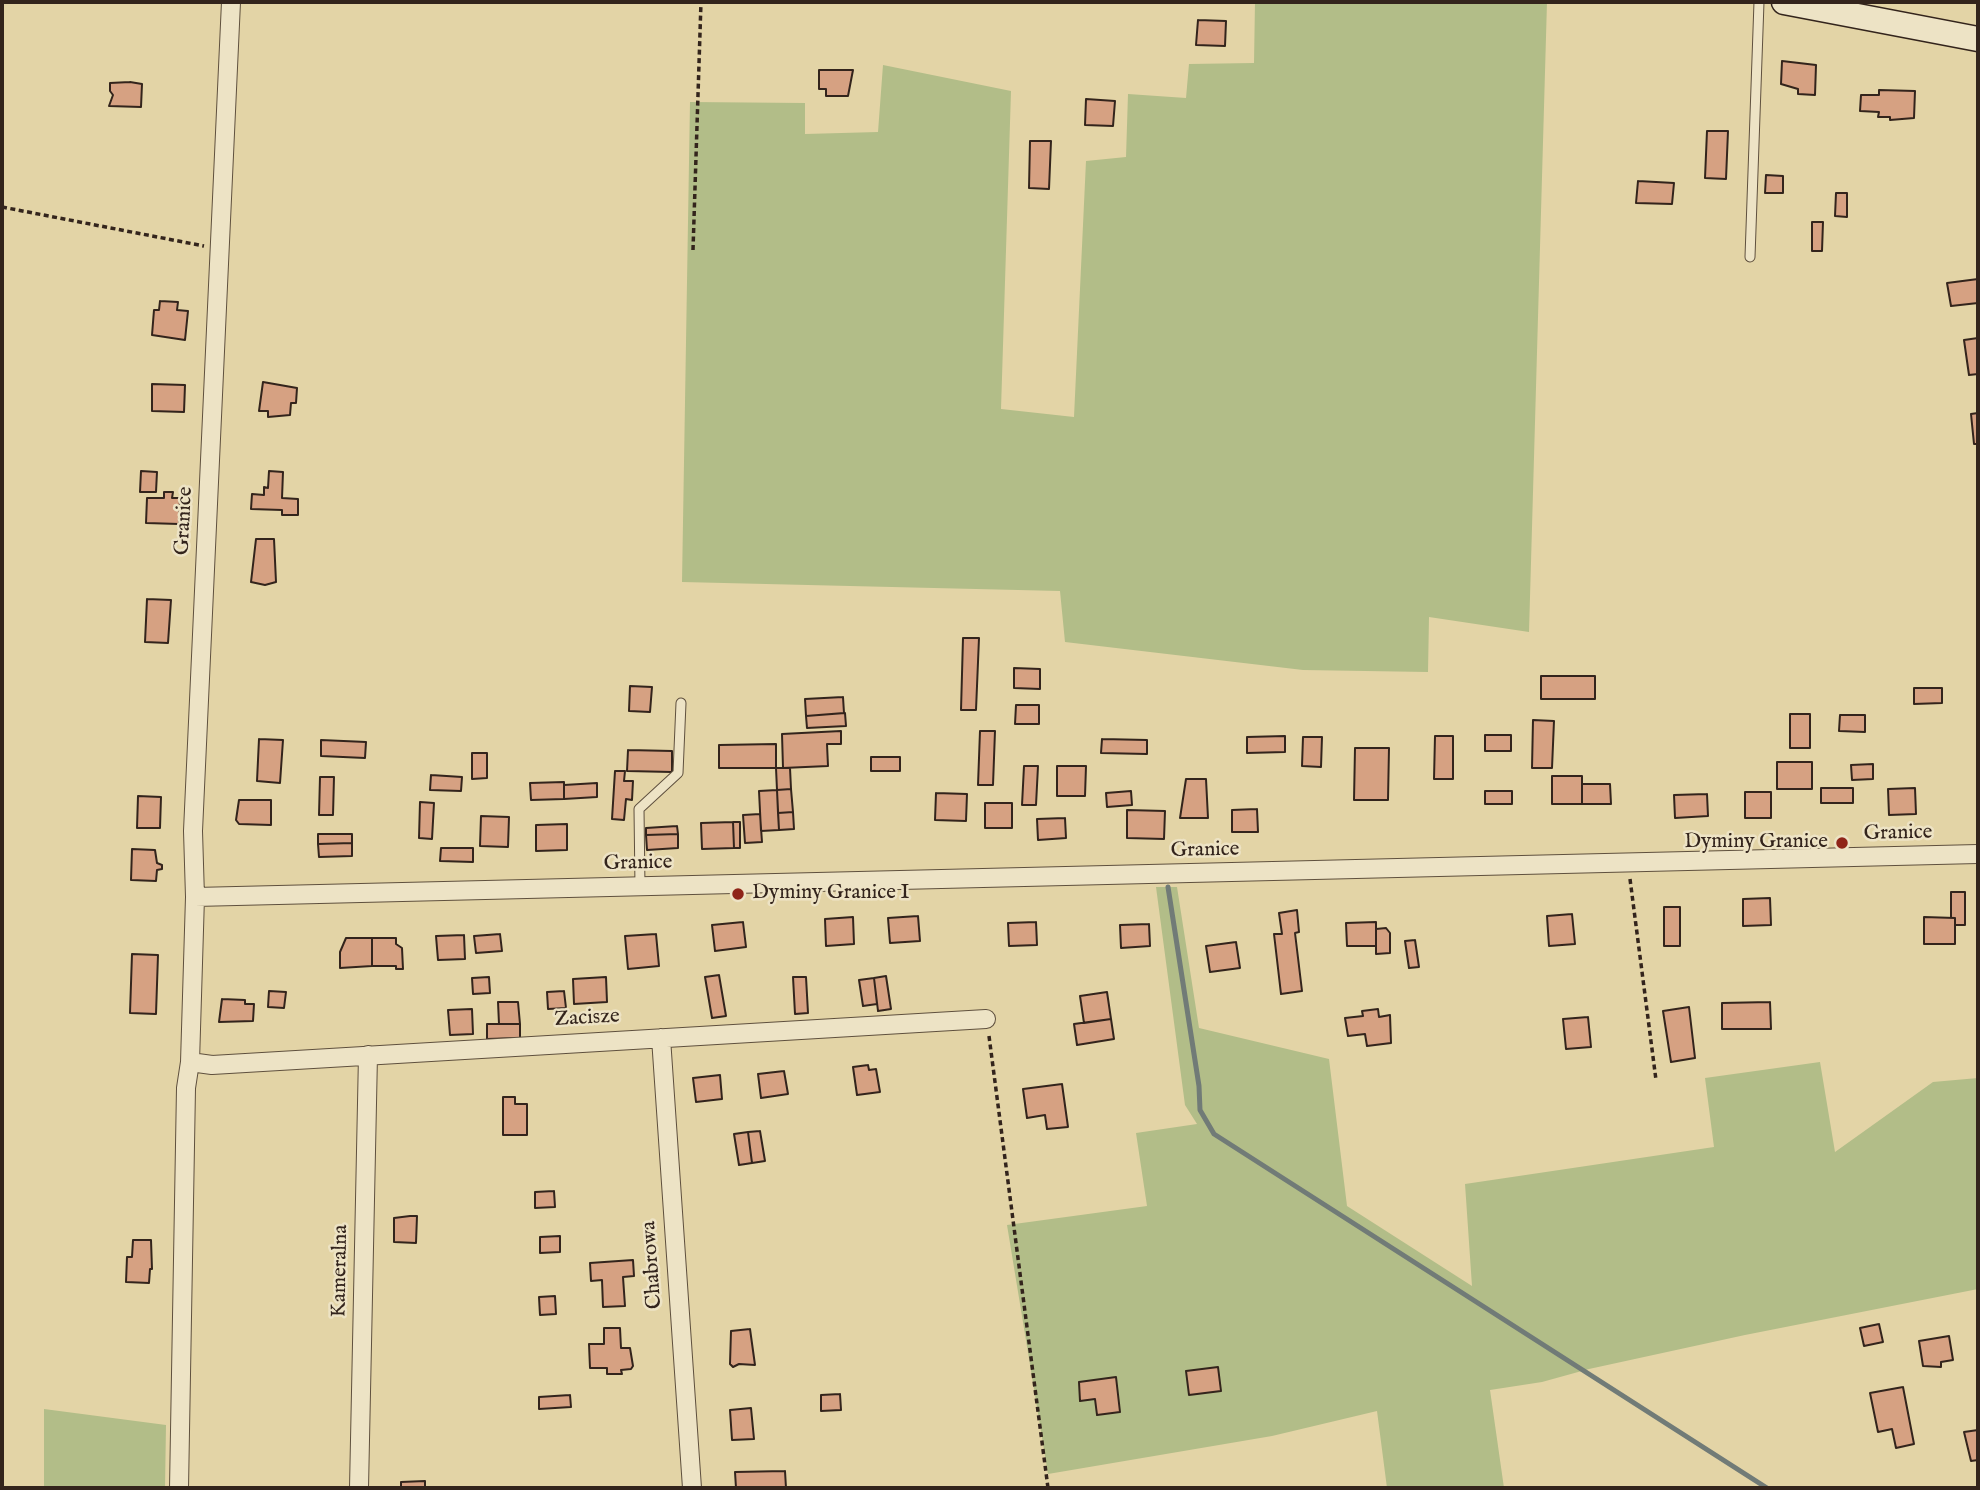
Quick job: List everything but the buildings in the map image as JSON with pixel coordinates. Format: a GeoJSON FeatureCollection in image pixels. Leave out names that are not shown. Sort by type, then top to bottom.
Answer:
{"type":"FeatureCollection","features":[{"type":"Feature","properties":{"kind":"street","name":"Granice"},"geometry":{"type":"LineString","coordinates":[[231,2],[193,831],[195,897],[1978,854]]}},
{"type":"Feature","properties":{"kind":"street"},"geometry":{"type":"LineString","coordinates":[[1784,2],[1978,39]]}},
{"type":"Feature","properties":{"kind":"street"},"geometry":{"type":"LineString","coordinates":[[179,1488],[186,1087],[190,1062],[195,897]]}},
{"type":"Feature","properties":{"kind":"street","name":"Zacisze"},"geometry":{"type":"LineString","coordinates":[[190,1062],[212,1065],[986,1019]]}},
{"type":"Feature","properties":{"kind":"street","name":"Chabrowa"},"geometry":{"type":"LineString","coordinates":[[661,1038],[692,1488]]}},
{"type":"Feature","properties":{"kind":"street","name":"Kameralna"},"geometry":{"type":"LineString","coordinates":[[359,1488],[368,1055]]}},
{"type":"Feature","properties":{"kind":"lane"},"geometry":{"type":"LineString","coordinates":[[1750,257],[1759,2]]}},
{"type":"Feature","properties":{"kind":"lane"},"geometry":{"type":"LineString","coordinates":[[640,887],[639,809],[678,773],[681,703]]}},
{"type":"Feature","properties":{"kind":"path"},"geometry":{"type":"LineString","coordinates":[[694,250],[701,2]]}},
{"type":"Feature","properties":{"kind":"path"},"geometry":{"type":"LineString","coordinates":[[2,207],[220,249]]}},
{"type":"Feature","properties":{"kind":"path"},"geometry":{"type":"LineString","coordinates":[[1627,863],[1656,1080]]}},
{"type":"Feature","properties":{"kind":"path"},"geometry":{"type":"LineString","coordinates":[[986,1019],[1048,1488]]}},
{"type":"Feature","properties":{"kind":"green space"},"geometry":{"type":"Polygon","coordinates":[[[1255,2],[1547,2],[1529,632],[1429,617],[1428,672],[1303,670],[1065,642],[1060,591],[682,582],[690,102],[805,103],[805,134],[878,132],[883,65],[1011,91],[1001,409],[1074,417],[1086,161],[1126,157],[1128,94],[1186,98],[1189,64],[1254,63],[1255,2]]]}},
{"type":"Feature","properties":{"kind":"green space"},"geometry":{"type":"Polygon","coordinates":[[[1156,887],[1177,887],[1199,1028],[1329,1059],[1347,1206],[1472,1286],[1465,1184],[1714,1147],[1705,1078],[1820,1062],[1835,1152],[1933,1082],[1978,1078],[1978,1289],[1745,1335],[1542,1382],[1490,1390],[1504,1488],[1387,1488],[1377,1411],[1272,1436],[1048,1474],[1007,1225],[1147,1206],[1136,1133],[1197,1124],[1185,1105],[1156,887]]]}},
{"type":"Feature","properties":{"kind":"green space"},"geometry":{"type":"Polygon","coordinates":[[[44,1409],[166,1425],[165,1488],[44,1488],[44,1409]]]}},
{"type":"Feature","properties":{"kind":"waterway"},"geometry":{"type":"LineString","coordinates":[[1168,887],[1199,1086],[1200,1110],[1214,1134],[1767,1488]]}},
{"type":"Feature","properties":{"kind":"place","name":"Dyminy Granice"},"geometry":{"type":"Point","coordinates":[1842,843]}},
{"type":"Feature","properties":{"kind":"place","name":"Dyminy Granice I"},"geometry":{"type":"Point","coordinates":[738,894]}}]}
